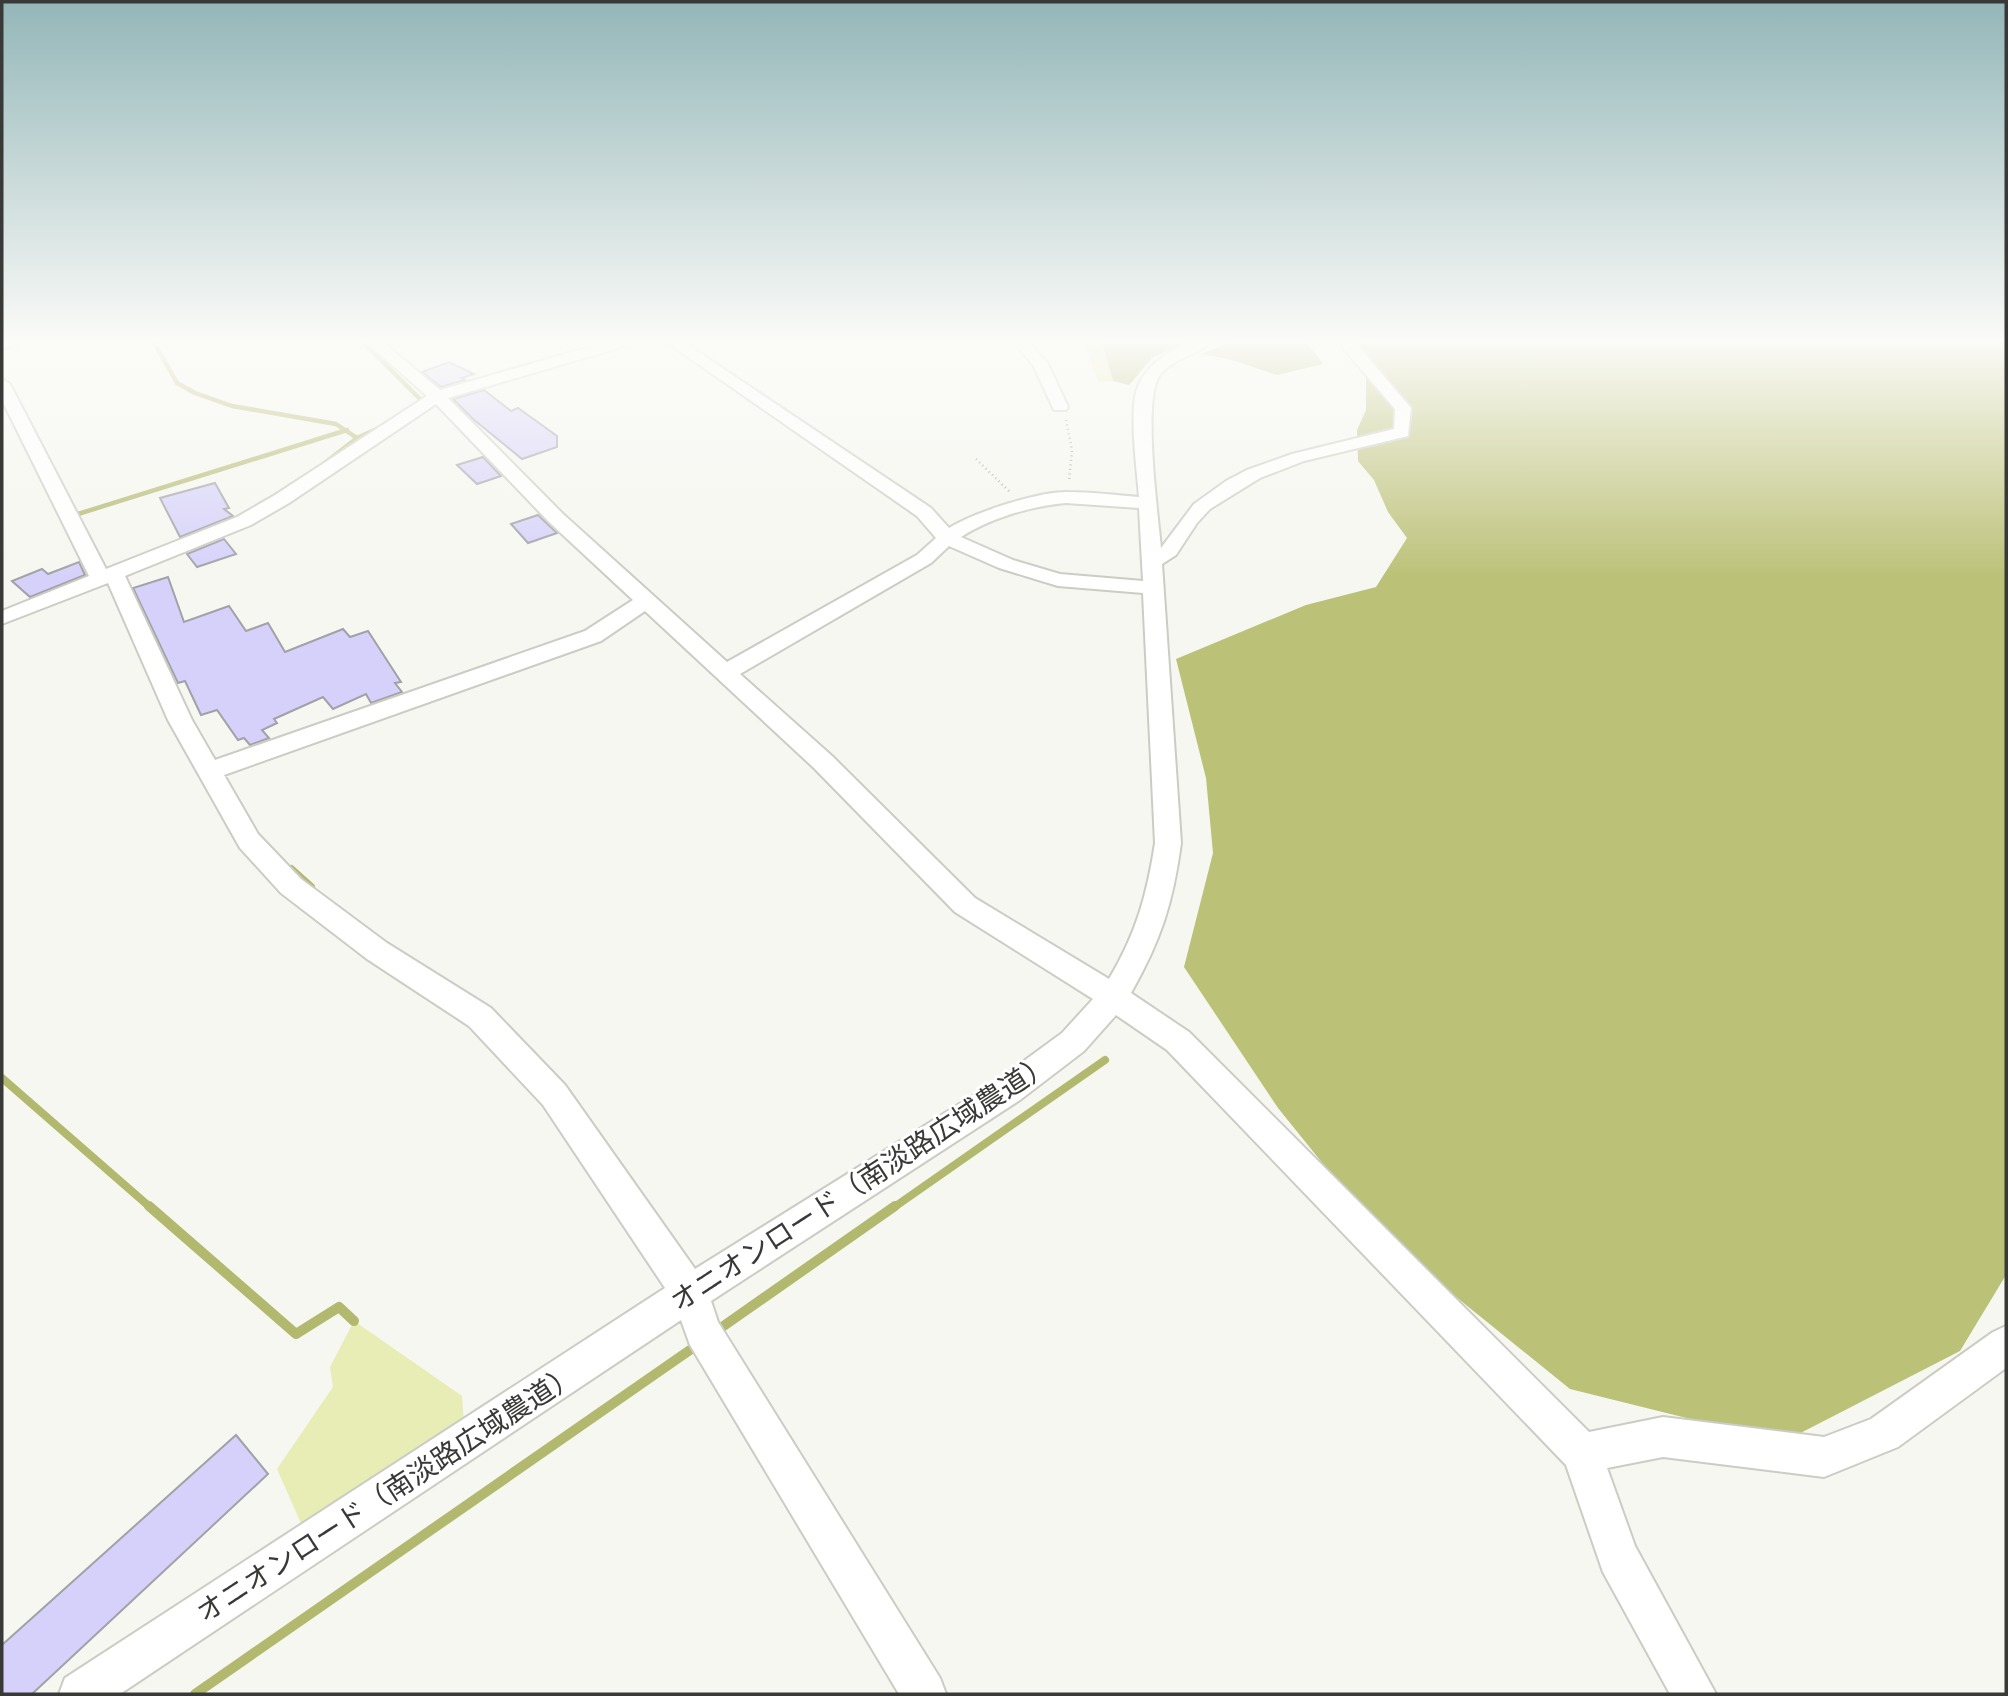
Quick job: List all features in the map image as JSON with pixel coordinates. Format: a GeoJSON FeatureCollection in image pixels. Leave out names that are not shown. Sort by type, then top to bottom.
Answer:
{"type":"FeatureCollection","features":[{"type":"Feature","properties":{"kind":"street"},"geometry":{"type":"LineString","coordinates":[[21,418],[107,576],[208,772],[249,841],[291,886],[377,951],[480,1017],[554,1095],[690,1293],[709,1341],[924,1694]]}},
{"type":"Feature","properties":{"kind":"street"},"geometry":{"type":"LineString","coordinates":[[2,618],[244,521],[404,418]]}},
{"type":"Feature","properties":{"kind":"street"},"geometry":{"type":"LineString","coordinates":[[459,418],[556,518],[823,762],[965,905],[1114,997],[1178,1041],[1582,1453],[1618,1557],[1694,1694]]}},
{"type":"Feature","properties":{"kind":"street"},"geometry":{"type":"LineString","coordinates":[[786,418],[925,512],[947,538],[1006,564],[1058,580],[1152,574],[1192,517],[1212,498],[1238,481],[1312,452],[1390,437],[1402,432],[1403,418]]}},
{"type":"Feature","properties":{"kind":"street","name":"オニオンロード（南淡路広域農道）"},"geometry":{"type":"LineString","coordinates":[[81,1694],[690,1293],[1009,1090],[1073,1042],[1114,997],[1149,931],[1162,883],[1168,843],[1143,418]]}},
{"type":"Feature","properties":{"kind":"street"},"geometry":{"type":"LineString","coordinates":[[724,673],[924,559],[947,538],[970,523],[1048,499],[1066,497],[1147,503]]}},
{"type":"Feature","properties":{"kind":"street"},"geometry":{"type":"LineString","coordinates":[[208,772],[593,636],[646,601]]}},
{"type":"Feature","properties":{"kind":"street"},"geometry":{"type":"LineString","coordinates":[[1582,1453],[1663,1437],[1824,1457],[1884,1433],[2006,1345]]}},
{"type":"Feature","properties":{"kind":"path"},"geometry":{"type":"LineString","coordinates":[[1065,418],[1072,450],[1066,497]]}},
{"type":"Feature","properties":{"kind":"path"},"geometry":{"type":"LineString","coordinates":[[976,459],[1024,506]]}},
{"type":"Feature","properties":{"kind":"shaded area"},"geometry":{"type":"Polygon","coordinates":[[[1362,418],[2006,418],[2006,1275],[1960,1351],[1783,1442],[1570,1389],[1382,1237],[1278,1108],[1184,967],[1213,853],[1206,778],[1176,659],[1306,605],[1376,587],[1407,538],[1388,512],[1374,480],[1358,461],[1357,430],[1362,418]]]}},
{"type":"Feature","properties":{"kind":"shaded area"},"geometry":{"type":"Polygon","coordinates":[[[354,1321],[462,1396],[464,1424],[304,1530],[277,1469],[333,1387],[330,1367],[354,1321]]]}},
{"type":"Feature","properties":{"kind":"building"},"geometry":{"type":"Polygon","coordinates":[[[532,418],[557,436],[557,447],[522,459],[473,419],[532,418]]]}},
{"type":"Feature","properties":{"kind":"building"},"geometry":{"type":"Polygon","coordinates":[[[483,457],[501,476],[477,484],[457,465],[483,457]]]}},
{"type":"Feature","properties":{"kind":"building"},"geometry":{"type":"Polygon","coordinates":[[[215,483],[229,508],[224,509],[233,516],[180,537],[160,498],[215,483]]]}},
{"type":"Feature","properties":{"kind":"building"},"geometry":{"type":"Polygon","coordinates":[[[538,515],[557,533],[528,543],[511,524],[538,515]]]}},
{"type":"Feature","properties":{"kind":"building"},"geometry":{"type":"Polygon","coordinates":[[[224,539],[236,554],[197,567],[187,554],[224,539]]]}},
{"type":"Feature","properties":{"kind":"building"},"geometry":{"type":"Polygon","coordinates":[[[79,562],[85,575],[30,597],[12,581],[42,569],[48,574],[79,562]]]}},
{"type":"Feature","properties":{"kind":"building"},"geometry":{"type":"Polygon","coordinates":[[[168,577],[184,622],[229,606],[246,631],[268,623],[285,652],[343,629],[350,637],[368,631],[401,682],[395,683],[402,692],[371,703],[366,694],[333,709],[323,697],[274,719],[277,723],[262,730],[269,738],[250,745],[244,738],[238,740],[217,710],[201,715],[185,681],[178,683],[133,588],[168,577]]]}},
{"type":"Feature","properties":{"kind":"building"},"geometry":{"type":"Polygon","coordinates":[[[236,1435],[268,1474],[32,1694],[2,1694],[2,1645],[236,1435]]]}},
{"type":"Feature","properties":{"kind":"waterway"},"geometry":{"type":"LineString","coordinates":[[302,418],[336,424],[346,430]]}},
{"type":"Feature","properties":{"kind":"waterway"},"geometry":{"type":"LineString","coordinates":[[357,438],[381,427]]}},
{"type":"Feature","properties":{"kind":"waterway"},"geometry":{"type":"LineString","coordinates":[[78,514],[346,430]]}},
{"type":"Feature","properties":{"kind":"waterway"},"geometry":{"type":"LineString","coordinates":[[346,430],[357,438]]}},
{"type":"Feature","properties":{"kind":"waterway"},"geometry":{"type":"LineString","coordinates":[[321,466],[357,438]]}},
{"type":"Feature","properties":{"kind":"waterway"},"geometry":{"type":"LineString","coordinates":[[291,869],[311,887]]}},
{"type":"Feature","properties":{"kind":"waterway"},"geometry":{"type":"LineString","coordinates":[[893,1208],[1105,1060]]}},
{"type":"Feature","properties":{"kind":"waterway"},"geometry":{"type":"LineString","coordinates":[[2,1078],[151,1208]]}},
{"type":"Feature","properties":{"kind":"waterway"},"geometry":{"type":"LineString","coordinates":[[149,1206],[296,1334],[339,1307],[354,1321]]}},
{"type":"Feature","properties":{"kind":"waterway"},"geometry":{"type":"LineString","coordinates":[[715,1332],[895,1206]]}},
{"type":"Feature","properties":{"kind":"waterway"},"geometry":{"type":"LineString","coordinates":[[195,1694],[700,1343]]}}]}
